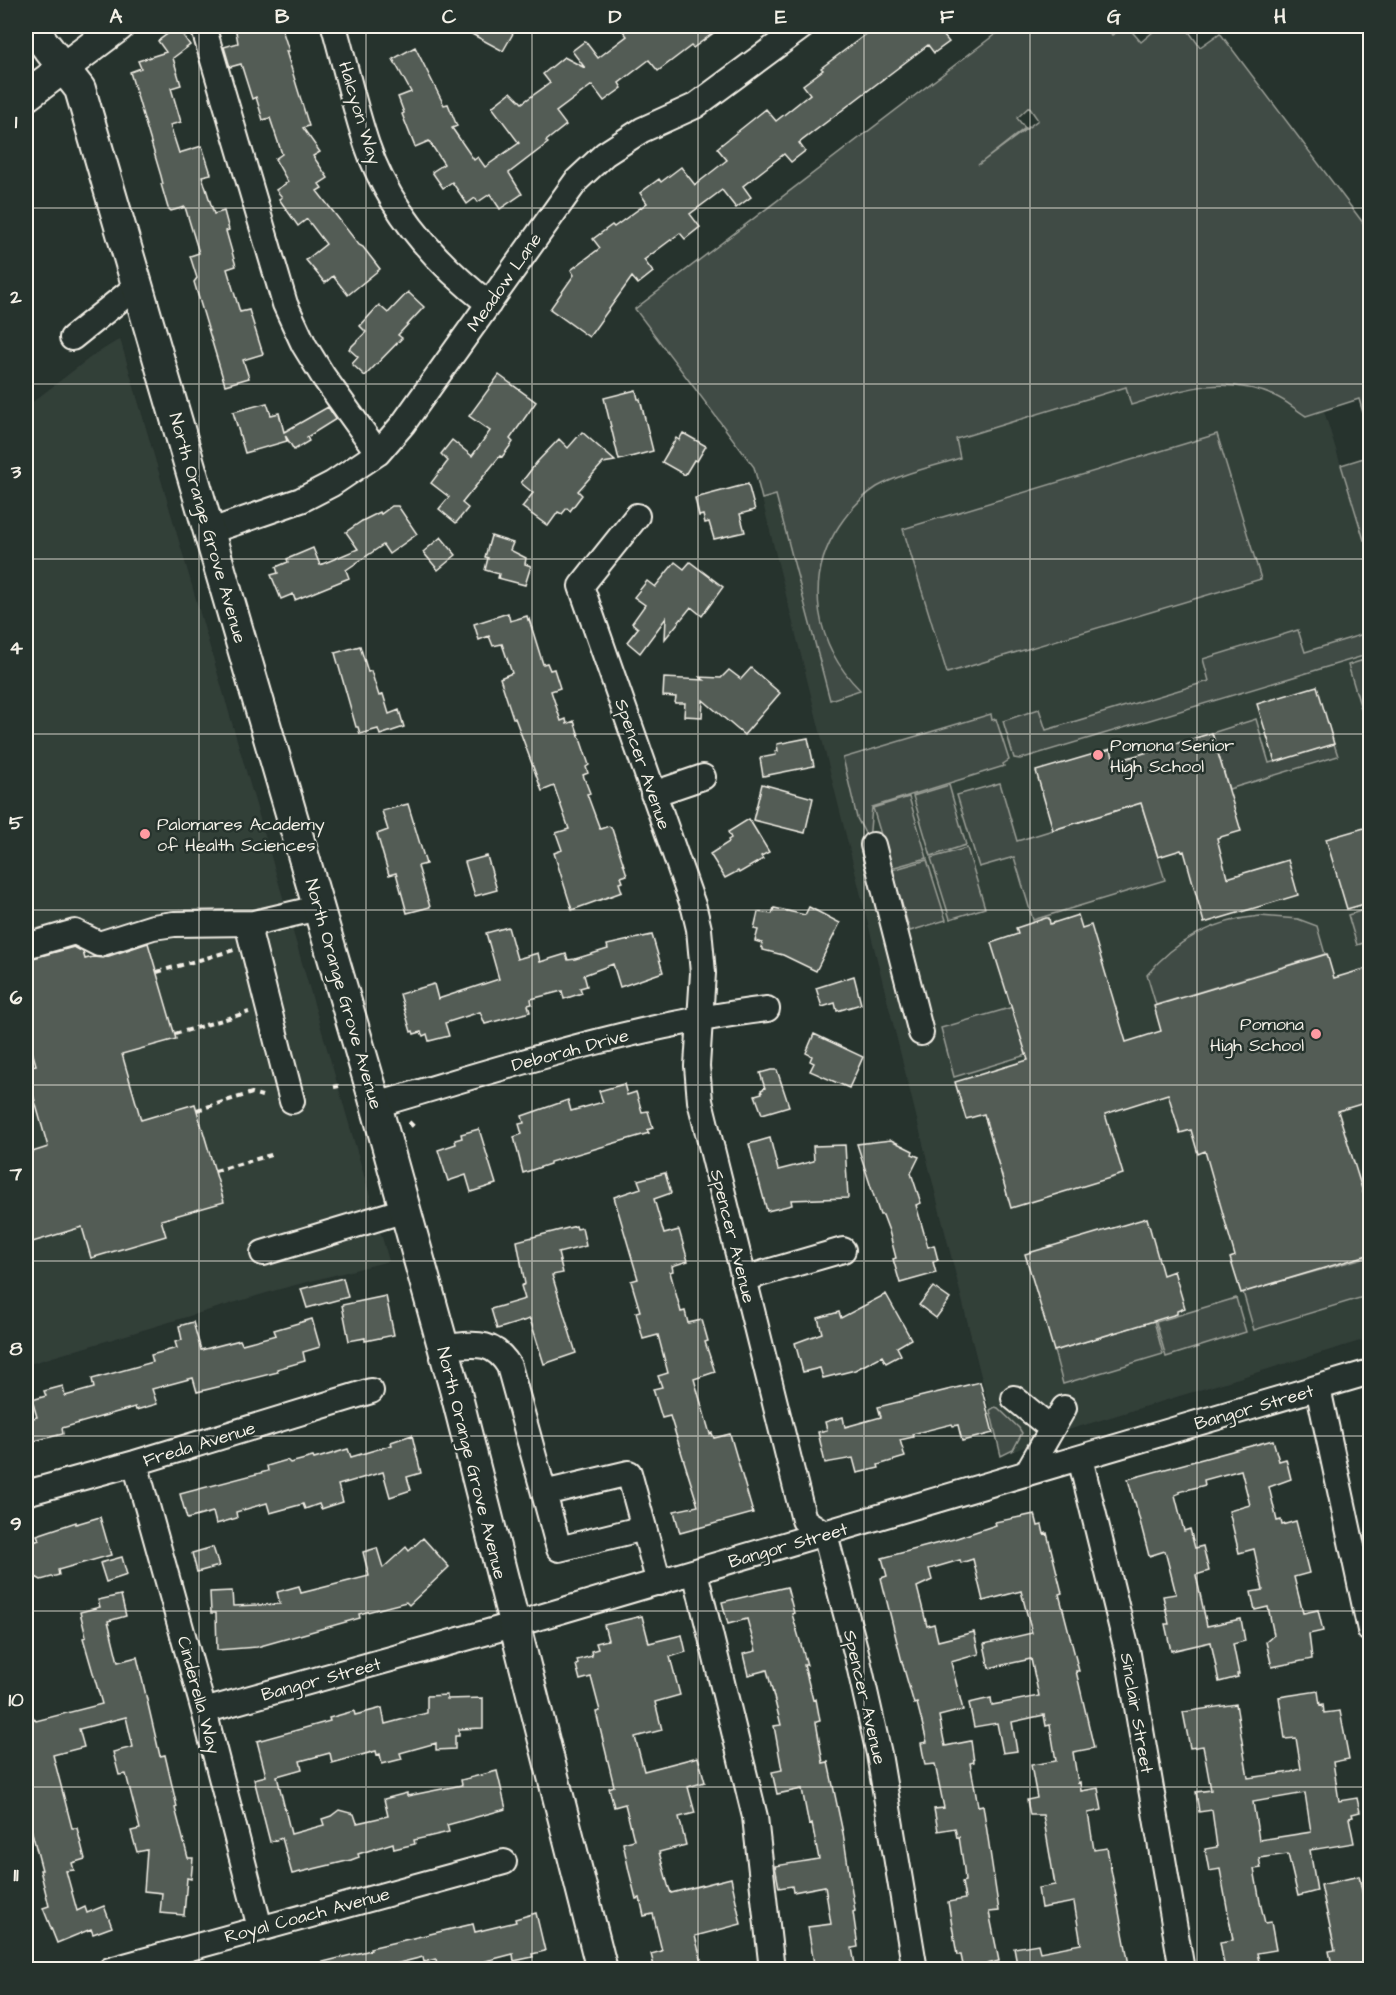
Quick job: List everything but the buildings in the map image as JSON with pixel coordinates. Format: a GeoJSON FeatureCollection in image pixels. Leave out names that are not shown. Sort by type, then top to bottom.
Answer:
{"type":"FeatureCollection","features":[{"type":"Feature","properties":{"kind":"main road"},"geometry":{"type":"LineString","coordinates":[[26,96],[119,26]]}},
{"type":"Feature","properties":{"kind":"main road","name":"North Orange Grove Avenue"},"geometry":{"type":"LineString","coordinates":[[40,37],[80,89],[376,1105],[443,1347],[602,1970]]}},
{"type":"Feature","properties":{"kind":"street"},"geometry":{"type":"LineString","coordinates":[[203,26],[285,304],[304,345],[323,376],[378,453]]}},
{"type":"Feature","properties":{"kind":"street","name":"Halcyon Way"},"geometry":{"type":"LineString","coordinates":[[334,26],[368,146],[379,174],[398,207],[439,261],[489,304]]}},
{"type":"Feature","properties":{"kind":"street","name":"Meadow Lane"},"geometry":{"type":"LineString","coordinates":[[208,531],[301,500],[332,484],[378,453],[403,424],[577,180],[605,154],[642,130],[695,106],[803,26]]}},
{"type":"Feature","properties":{"kind":"street"},"geometry":{"type":"LineString","coordinates":[[72,338],[137,286]]}},
{"type":"Feature","properties":{"kind":"street","name":"Spencer Avenue"},"geometry":{"type":"LineString","coordinates":[[637,516],[581,586],[694,908],[699,929],[703,973],[697,1066],[700,1101],[804,1520],[825,1534],[857,1656],[879,1754],[915,1970]]}},
{"type":"Feature","properties":{"kind":"street"},"geometry":{"type":"LineString","coordinates":[[653,794],[703,777]]}},
{"type":"Feature","properties":{"kind":"street"},"geometry":{"type":"LineString","coordinates":[[873,845],[921,1033]]}},
{"type":"Feature","properties":{"kind":"street"},"geometry":{"type":"LineString","coordinates":[[26,946],[75,932],[99,944],[153,927],[174,924],[254,923],[318,908]]}},
{"type":"Feature","properties":{"kind":"street"},"geometry":{"type":"LineString","coordinates":[[254,923],[250,935],[292,1101]]}},
{"type":"Feature","properties":{"kind":"street","name":"Deborah Drive"},"geometry":{"type":"LineString","coordinates":[[376,1105],[593,1041],[700,1019],[767,1009]]}},
{"type":"Feature","properties":{"kind":"street"},"geometry":{"type":"LineString","coordinates":[[263,1253],[405,1210]]}},
{"type":"Feature","properties":{"kind":"street"},"geometry":{"type":"LineString","coordinates":[[743,1278],[843,1250]]}},
{"type":"Feature","properties":{"kind":"street"},"geometry":{"type":"LineString","coordinates":[[443,1347],[480,1345],[491,1347],[502,1355],[509,1366],[559,1549],[644,1528]]}},
{"type":"Feature","properties":{"kind":"street","name":"Bangor Street"},"geometry":{"type":"LineString","coordinates":[[204,1711],[659,1583],[1371,1372]]}},
{"type":"Feature","properties":{"kind":"street"},"geometry":{"type":"LineString","coordinates":[[1318,1388],[1371,1630]]}},
{"type":"Feature","properties":{"kind":"street","name":"Freda Avenue"},"geometry":{"type":"LineString","coordinates":[[26,1493],[135,1464],[371,1391]]}},
{"type":"Feature","properties":{"kind":"street"},"geometry":{"type":"LineString","coordinates":[[1014,1398],[1052,1429]]}},
{"type":"Feature","properties":{"kind":"street"},"geometry":{"type":"LineString","coordinates":[[1026,1474],[1064,1408]]}},
{"type":"Feature","properties":{"kind":"street","name":"Sinclair Street"},"geometry":{"type":"LineString","coordinates":[[1080,1458],[1128,1654],[1182,1970]]}},
{"type":"Feature","properties":{"kind":"street","name":"Cinderella Way"},"geometry":{"type":"LineString","coordinates":[[135,1464],[204,1711],[260,1928]]}},
{"type":"Feature","properties":{"kind":"street"},"geometry":{"type":"LineString","coordinates":[[544,1494],[629,1473],[659,1583]]}},
{"type":"Feature","properties":{"kind":"street"},"geometry":{"type":"LineString","coordinates":[[695,1572],[755,1817],[772,1970]]}},
{"type":"Feature","properties":{"kind":"street","name":"Royal Coach Avenue"},"geometry":{"type":"LineString","coordinates":[[110,1970],[504,1862]]}},
{"type":"Feature","properties":{"kind":"path"},"geometry":{"type":"LineString","coordinates":[[157,972],[235,949]]}},
{"type":"Feature","properties":{"kind":"path"},"geometry":{"type":"LineString","coordinates":[[175,1034],[252,1011]]}},
{"type":"Feature","properties":{"kind":"path"},"geometry":{"type":"LineString","coordinates":[[197,1110],[252,1093],[262,1096]]}},
{"type":"Feature","properties":{"kind":"path"},"geometry":{"type":"LineString","coordinates":[[409,1122],[414,1127]]}},
{"type":"Feature","properties":{"kind":"path"},"geometry":{"type":"LineString","coordinates":[[214,1171],[274,1154]]}},
{"type":"Feature","properties":{"kind":"shaded area"},"geometry":{"type":"Polygon","coordinates":[[[1006,26],[1106,26],[1112,35],[1127,26],[1141,42],[1160,26],[1191,26],[1187,29],[1200,47],[1220,33],[1370,232],[1370,436],[1359,399],[1306,416],[1283,400],[1256,389],[1220,385],[1185,390],[1131,405],[1126,387],[956,439],[960,458],[907,474],[877,487],[851,510],[828,547],[821,568],[818,590],[820,612],[833,653],[845,673],[860,690],[830,700],[776,495],[762,499],[754,467],[635,309],[1006,26]],[[1029,107],[1017,118],[1025,128],[978,165],[1038,120],[1029,107]]]}},
{"type":"Feature","properties":{"kind":"shaded area","name":"Palomares Academy of Health Sciences"},"geometry":{"type":"Polygon","coordinates":[[[120,339],[389,1261],[280,1289],[26,1365],[26,407],[91,357],[120,339]]]}},
{"type":"Feature","properties":{"kind":"shaded area","name":"Pomona Senior High School"},"geometry":{"type":"Polygon","coordinates":[[[1234,384],[1276,396],[1305,416],[1324,411],[1364,540],[1370,538],[1370,1338],[1068,1430],[1001,1456],[762,499],[1126,387],[1131,405],[1193,386],[1234,384]]]}},
{"type":"Feature","properties":{"kind":"shaded area"},"geometry":{"type":"Polygon","coordinates":[[[1217,434],[1261,579],[947,673],[903,529],[1217,434]]]}},
{"type":"Feature","properties":{"kind":"shaded area"},"geometry":{"type":"Polygon","coordinates":[[[1370,456],[1370,538],[1364,540],[1341,465],[1370,456]]]}},
{"type":"Feature","properties":{"kind":"shaded area"},"geometry":{"type":"Polygon","coordinates":[[[1298,630],[1305,652],[1370,632],[1370,654],[1020,759],[1014,758],[1003,721],[1039,709],[1046,730],[1209,681],[1203,659],[1298,630]]]}},
{"type":"Feature","properties":{"kind":"shaded area"},"geometry":{"type":"Polygon","coordinates":[[[1370,658],[1370,724],[1366,725],[1348,665],[1370,658]]]}},
{"type":"Feature","properties":{"kind":"shaded area"},"geometry":{"type":"Polygon","coordinates":[[[991,714],[992,720],[996,719],[1009,760],[1003,764],[1004,766],[872,807],[869,841],[857,818],[843,758],[991,714]]]}},
{"type":"Feature","properties":{"kind":"shaded area"},"geometry":{"type":"Polygon","coordinates":[[[1256,719],[1269,763],[1334,744],[1338,756],[1229,789],[1212,733],[1256,719]]]}},
{"type":"Feature","properties":{"kind":"shaded area"},"geometry":{"type":"Polygon","coordinates":[[[1000,783],[1017,841],[1141,803],[1165,880],[1033,920],[1014,857],[979,867],[957,795],[1000,783]]]}},
{"type":"Feature","properties":{"kind":"shaded area"},"geometry":{"type":"Polygon","coordinates":[[[949,785],[966,845],[931,856],[913,796],[949,785]]]}},
{"type":"Feature","properties":{"kind":"shaded area"},"geometry":{"type":"Polygon","coordinates":[[[909,797],[927,858],[891,868],[873,808],[909,797]]]}},
{"type":"Feature","properties":{"kind":"shaded area"},"geometry":{"type":"Polygon","coordinates":[[[967,848],[985,908],[950,919],[931,858],[967,848]]]}},
{"type":"Feature","properties":{"kind":"shaded area"},"geometry":{"type":"Polygon","coordinates":[[[927,860],[946,920],[910,931],[892,870],[927,860]]]}},
{"type":"Feature","properties":{"kind":"shaded area"},"geometry":{"type":"Polygon","coordinates":[[[1370,908],[1370,941],[1357,945],[1348,915],[1370,908]]]}},
{"type":"Feature","properties":{"kind":"shaded area"},"geometry":{"type":"Polygon","coordinates":[[[1260,916],[1298,919],[1317,926],[1325,954],[1156,1005],[1147,975],[1170,952],[1183,942],[1212,927],[1243,918],[1260,916]]]}},
{"type":"Feature","properties":{"kind":"shaded area"},"geometry":{"type":"Polygon","coordinates":[[[1013,1007],[1026,1055],[954,1077],[941,1028],[1013,1007]]]}},
{"type":"Feature","properties":{"kind":"shaded area"},"geometry":{"type":"Polygon","coordinates":[[[1370,1256],[1370,1295],[1254,1330],[1243,1292],[1370,1256]]]}},
{"type":"Feature","properties":{"kind":"shaded area"},"geometry":{"type":"Polygon","coordinates":[[[1236,1298],[1246,1332],[1166,1357],[1156,1322],[1236,1298]]]}},
{"type":"Feature","properties":{"kind":"shaded area"},"geometry":{"type":"Polygon","coordinates":[[[1154,1321],[1163,1354],[1063,1384],[1054,1351],[1154,1321]]]}},
{"type":"Feature","properties":{"kind":"shaded area"},"geometry":{"type":"Polygon","coordinates":[[[995,1407],[1022,1433],[1013,1450],[1001,1456],[990,1410],[995,1407]]]}},
{"type":"Feature","properties":{"kind":"place","name":"Pomona Senior High School"},"geometry":{"type":"Point","coordinates":[1098,755]}},
{"type":"Feature","properties":{"kind":"place","name":"Palomares Academy of Health Sciences"},"geometry":{"type":"Point","coordinates":[145,834]}},
{"type":"Feature","properties":{"kind":"place","name":"Pomona High School"},"geometry":{"type":"Point","coordinates":[1316,1034]}}]}
